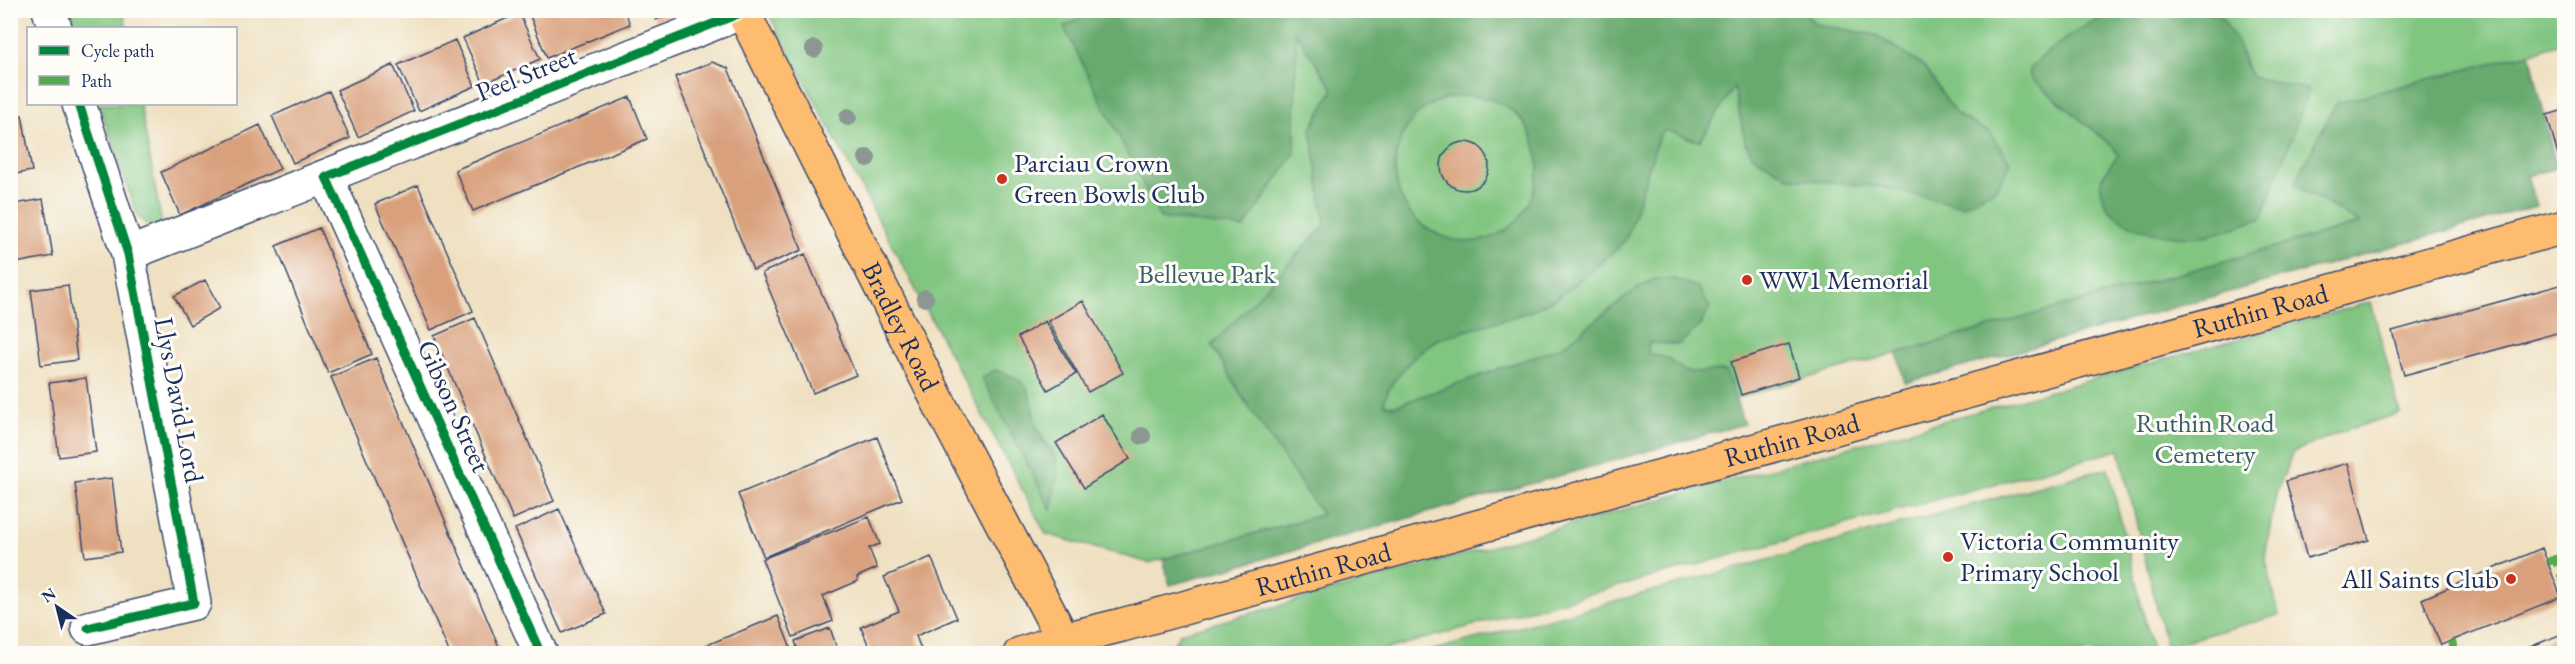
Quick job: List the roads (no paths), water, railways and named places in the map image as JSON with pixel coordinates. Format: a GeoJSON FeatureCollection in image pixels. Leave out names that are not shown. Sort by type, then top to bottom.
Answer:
{"type":"FeatureCollection","features":[{"type":"Feature","properties":{"kind":"main road","name":"Bradley Road"},"geometry":{"type":"LineString","coordinates":[[742,11],[942,409],[1068,646]]}},
{"type":"Feature","properties":{"kind":"main road","name":"Ruthin Road"},"geometry":{"type":"LineString","coordinates":[[1020,654],[1068,646],[1145,619],[2565,227]]}},
{"type":"Feature","properties":{"kind":"street"},"geometry":{"type":"LineString","coordinates":[[49,10],[55,27]]}},
{"type":"Feature","properties":{"kind":"street","name":"Peel Street"},"geometry":{"type":"LineString","coordinates":[[128,254],[742,11]]}},
{"type":"Feature","properties":{"kind":"street","name":"Llys David Lord"},"geometry":{"type":"LineString","coordinates":[[79,105],[128,254],[194,603],[88,628]]}},
{"type":"Feature","properties":{"kind":"street","name":"Gibson Street"},"geometry":{"type":"LineString","coordinates":[[326,177],[541,654]]}},
{"type":"Feature","properties":{"kind":"railway"},"geometry":{"type":"LineString","coordinates":[[10,643],[13,654]]}},
{"type":"Feature","properties":{"kind":"place","name":"Parciau Crown Green Bowls Club"},"geometry":{"type":"Point","coordinates":[1002,179]}},
{"type":"Feature","properties":{"kind":"place","name":"WW1 Memorial"},"geometry":{"type":"Point","coordinates":[1747,280]}},
{"type":"Feature","properties":{"kind":"place","name":"Victoria Community Primary School"},"geometry":{"type":"Point","coordinates":[1948,557]}},
{"type":"Feature","properties":{"kind":"place","name":"All Saints Club"},"geometry":{"type":"Point","coordinates":[2511,579]}},
{"type":"Feature","properties":{"kind":"park label","name":"Bellevue Park"},"geometry":{"type":"Point","coordinates":[1207,274]}},
{"type":"Feature","properties":{"kind":"park label","name":"Ruthin Road Cemetery"},"geometry":{"type":"Point","coordinates":[2205,438]}}]}
